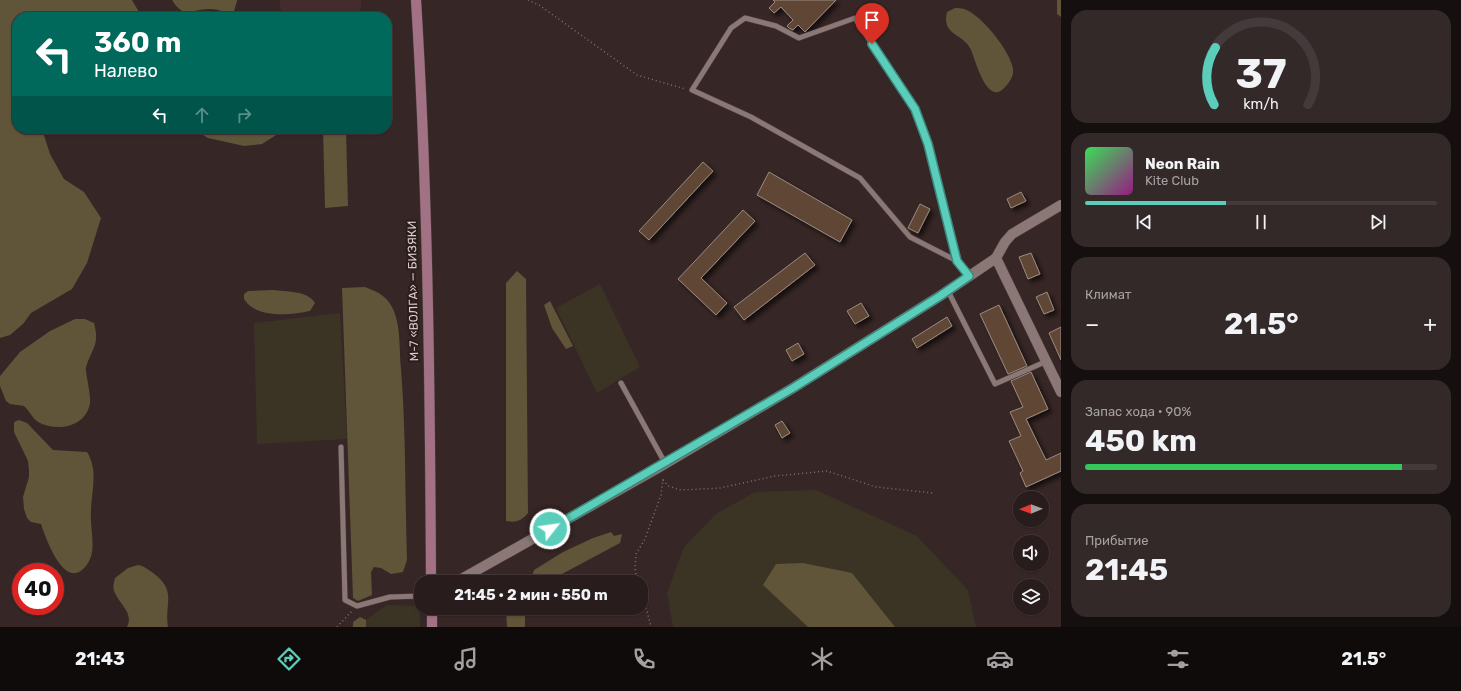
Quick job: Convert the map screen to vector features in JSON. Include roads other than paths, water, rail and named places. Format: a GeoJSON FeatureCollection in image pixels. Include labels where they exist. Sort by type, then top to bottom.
{"type":"FeatureCollection","features":[{"type":"Feature","properties":{"kind":"main road","name":"М-7 «ВОЛГА» — БИЗЯКИ"},"geometry":{"type":"LineString","coordinates":[[416,0],[421,85],[430,450],[431,575]]}},
{"type":"Feature","properties":{"kind":"main road"},"geometry":{"type":"LineString","coordinates":[[432,615],[432,627]]}},
{"type":"Feature","properties":{"kind":"street"},"geometry":{"type":"LineString","coordinates":[[468,575],[793,388],[948,291],[996,258],[1005,242],[1012,234],[1061,205]]}},
{"type":"Feature","properties":{"kind":"street"},"geometry":{"type":"LineString","coordinates":[[996,258],[1061,392]]}},
{"type":"Feature","properties":{"kind":"lane"},"geometry":{"type":"LineString","coordinates":[[957,261],[928,144],[915,109],[855,18],[799,38],[776,26],[745,18],[731,28],[692,90],[751,117],[860,178],[910,237],[957,261],[969,276]]}},
{"type":"Feature","properties":{"kind":"lane"},"geometry":{"type":"LineString","coordinates":[[948,291],[995,384],[1047,361]]}},
{"type":"Feature","properties":{"kind":"lane"},"geometry":{"type":"LineString","coordinates":[[621,382],[661,465]]}},
{"type":"Feature","properties":{"kind":"lane"},"geometry":{"type":"LineString","coordinates":[[340,448],[345,600],[357,606],[390,597],[414,596]]}}]}
